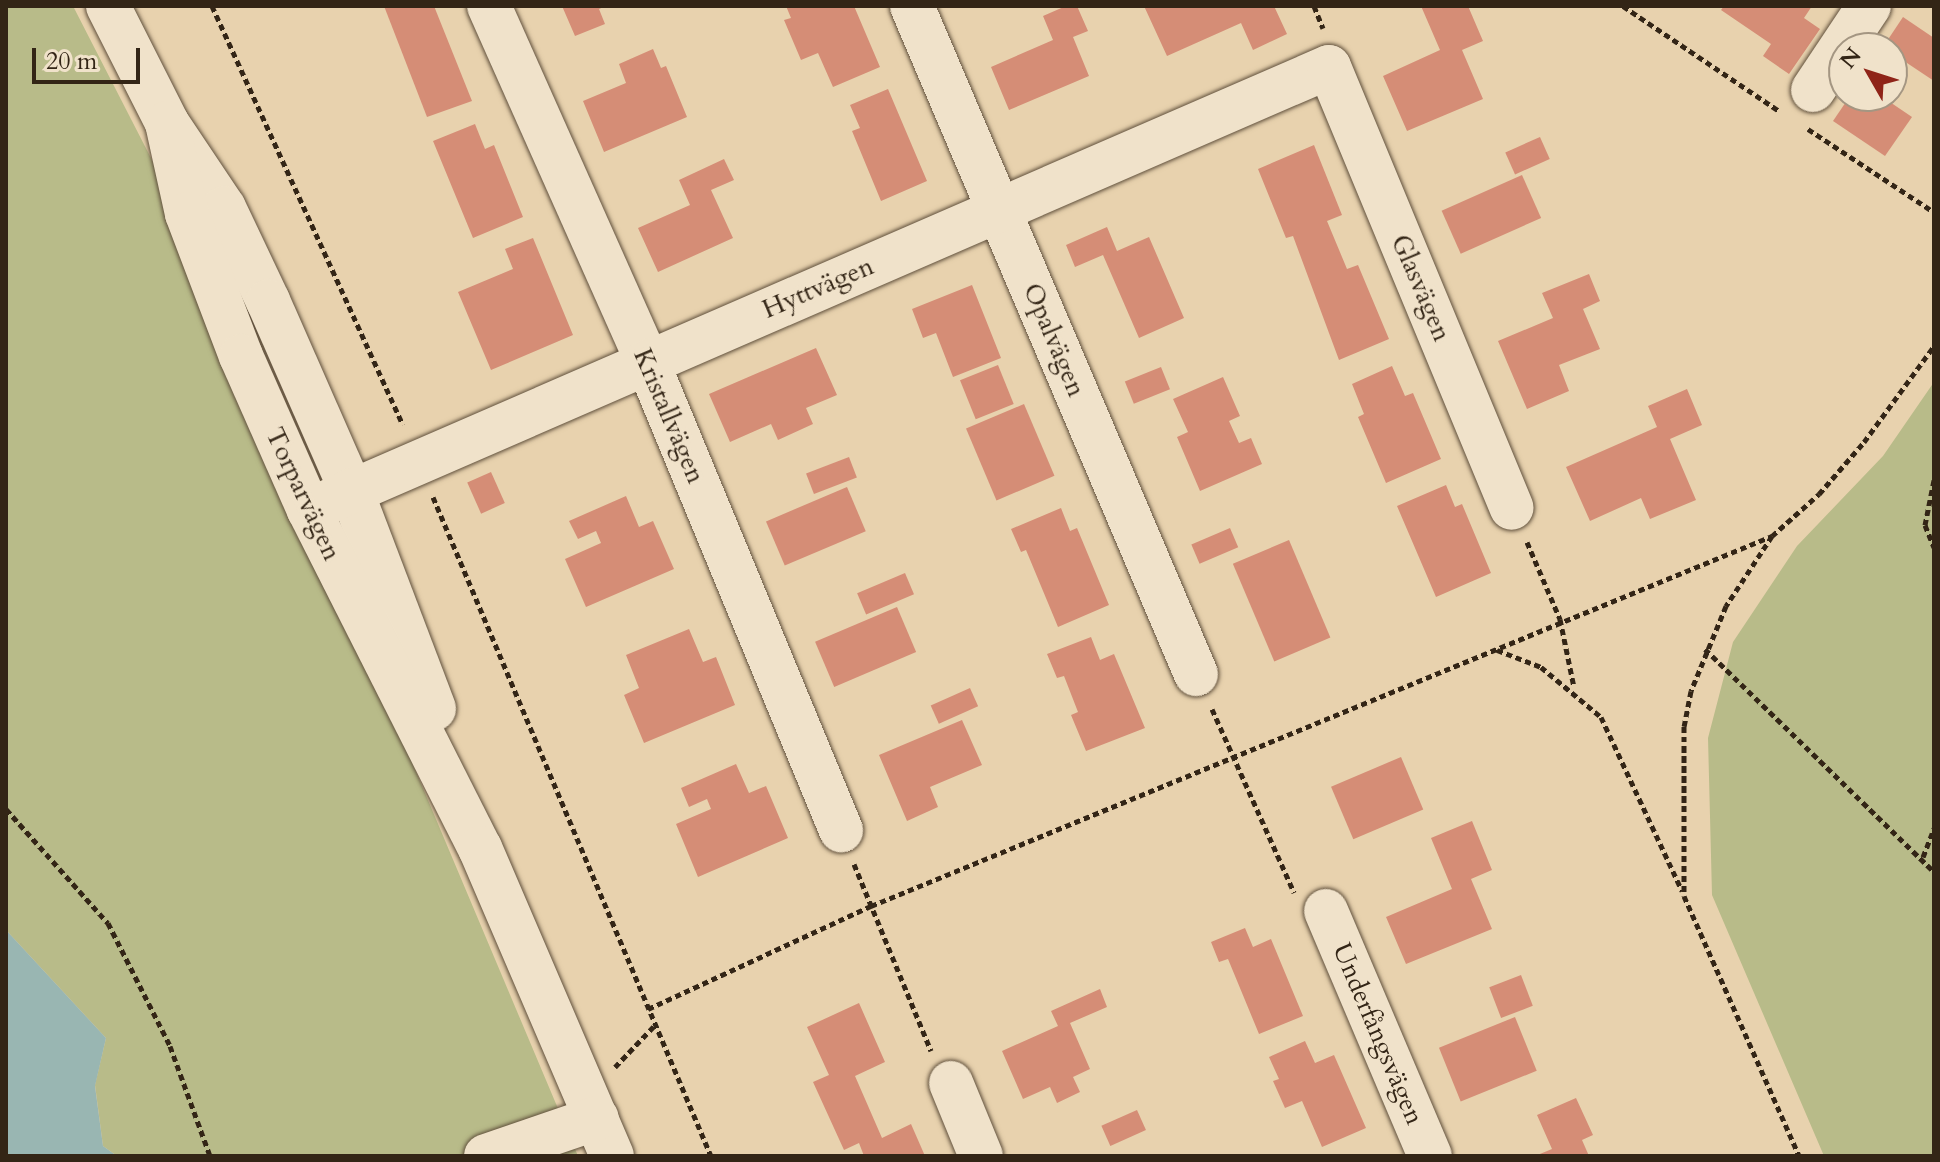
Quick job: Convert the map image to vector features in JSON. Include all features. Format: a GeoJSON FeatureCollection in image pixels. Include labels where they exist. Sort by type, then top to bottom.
{"type":"FeatureCollection","features":[{"type":"Feature","properties":{"kind":"street","name":"Torparvägen"},"geometry":{"type":"LineString","coordinates":[[108,6],[167,123],[224,208],[351,490],[408,631],[480,848]]}},
{"type":"Feature","properties":{"kind":"street","name":"Kristallvägen"},"geometry":{"type":"LineString","coordinates":[[489,6],[647,361],[841,830]]}},
{"type":"Feature","properties":{"kind":"street","name":"Opalvägen"},"geometry":{"type":"LineString","coordinates":[[912,6],[1196,674]]}},
{"type":"Feature","properties":{"kind":"street"},"geometry":{"type":"LineString","coordinates":[[1813,90],[1869,6]]}},
{"type":"Feature","properties":{"kind":"street","name":"Hyttvägen"},"geometry":{"type":"LineString","coordinates":[[309,510],[418,459],[1329,67]]}},
{"type":"Feature","properties":{"kind":"street","name":"Glasvägen"},"geometry":{"type":"LineString","coordinates":[[1329,67],[1512,508]]}},
{"type":"Feature","properties":{"kind":"street","name":"Torparvägen"},"geometry":{"type":"LineString","coordinates":[[167,123],[187,214],[241,356],[309,510],[480,848],[599,1124]]}},
{"type":"Feature","properties":{"kind":"street","name":"Underfångsvägen"},"geometry":{"type":"LineString","coordinates":[[1326,911],[1430,1156]]}},
{"type":"Feature","properties":{"kind":"street"},"geometry":{"type":"LineString","coordinates":[[951,1083],[981,1156]]}},
{"type":"Feature","properties":{"kind":"street"},"geometry":{"type":"LineString","coordinates":[[486,1156],[599,1124]]}},
{"type":"Feature","properties":{"kind":"path"},"geometry":{"type":"LineString","coordinates":[[212,6],[418,459],[711,1156]]}},
{"type":"Feature","properties":{"kind":"path"},"geometry":{"type":"LineString","coordinates":[[1684,896],[1684,726],[1705,649],[1726,606],[1772,536],[1828,484],[1901,398],[1934,346]]}},
{"type":"Feature","properties":{"kind":"path"},"geometry":{"type":"LineString","coordinates":[[1934,480],[1925,525],[1934,547]]}},
{"type":"Feature","properties":{"kind":"path"},"geometry":{"type":"LineString","coordinates":[[1512,508],[1560,619],[1574,689]]}},
{"type":"Feature","properties":{"kind":"path"},"geometry":{"type":"LineString","coordinates":[[648,1009],[871,906],[1496,650],[1560,619],[1772,536]]}},
{"type":"Feature","properties":{"kind":"path"},"geometry":{"type":"LineString","coordinates":[[1705,649],[1923,857],[1934,872]]}},
{"type":"Feature","properties":{"kind":"path"},"geometry":{"type":"LineString","coordinates":[[1496,650],[1541,667],[1574,689],[1601,717],[1799,1156]]}},
{"type":"Feature","properties":{"kind":"path"},"geometry":{"type":"LineString","coordinates":[[1196,674],[1289,889],[1326,911]]}},
{"type":"Feature","properties":{"kind":"path"},"geometry":{"type":"LineString","coordinates":[[6,809],[108,923],[170,1046],[210,1156]]}},
{"type":"Feature","properties":{"kind":"path"},"geometry":{"type":"LineString","coordinates":[[1923,857],[1934,828]]}},
{"type":"Feature","properties":{"kind":"path"},"geometry":{"type":"LineString","coordinates":[[841,830],[930,1050],[951,1083]]}},
{"type":"Feature","properties":{"kind":"path"},"geometry":{"type":"LineString","coordinates":[[599,1124],[655,1025]]}},
{"type":"Feature","properties":{"kind":"green space"},"geometry":{"type":"Polygon","coordinates":[[[6,6],[73,6],[152,160],[217,342],[371,665],[578,1156],[117,1156],[103,1146],[95,1085],[106,1038],[6,930],[6,6]]]}},
{"type":"Feature","properties":{"kind":"green space"},"geometry":{"type":"Polygon","coordinates":[[[1934,382],[1934,1156],[1824,1156],[1712,895],[1708,738],[1733,642],[1797,546],[1883,456],[1934,382]]]}},
{"type":"Feature","properties":{"kind":"water"},"geometry":{"type":"Polygon","coordinates":[[[6,930],[106,1038],[95,1086],[103,1146],[117,1156],[6,1156],[6,930]]]}},
{"type":"Feature","properties":{"kind":"building"},"geometry":{"type":"Polygon","coordinates":[[[384,6],[434,6],[472,101],[427,117],[384,6]]]}},
{"type":"Feature","properties":{"kind":"building"},"geometry":{"type":"Polygon","coordinates":[[[562,6],[606,6],[599,9],[605,24],[575,36],[562,6]]]}},
{"type":"Feature","properties":{"kind":"building"},"geometry":{"type":"Polygon","coordinates":[[[786,6],[854,6],[880,67],[833,87],[818,53],[801,60],[784,20],[791,18],[786,6]]]}},
{"type":"Feature","properties":{"kind":"building"},"geometry":{"type":"Polygon","coordinates":[[[1066,6],[1077,6],[1088,31],[1073,37],[1089,76],[1009,110],[991,67],[1053,40],[1043,16],[1066,6]]]}},
{"type":"Feature","properties":{"kind":"building"},"geometry":{"type":"Polygon","coordinates":[[[1144,6],[1274,6],[1287,34],[1253,50],[1241,23],[1167,56],[1144,6]]]}},
{"type":"Feature","properties":{"kind":"building"},"geometry":{"type":"Polygon","coordinates":[[[1421,6],[1468,6],[1483,41],[1462,50],[1483,99],[1407,131],[1383,76],[1440,50],[1421,6]]]}},
{"type":"Feature","properties":{"kind":"building"},"geometry":{"type":"Polygon","coordinates":[[[1724,6],[1812,6],[1804,18],[1820,29],[1789,74],[1763,56],[1771,44],[1721,10],[1724,6]]]}},
{"type":"Feature","properties":{"kind":"building"},"geometry":{"type":"Polygon","coordinates":[[[1903,17],[1934,38],[1934,81],[1908,64],[1908,32],[1893,32],[1903,17]]]}},
{"type":"Feature","properties":{"kind":"building"},"geometry":{"type":"Polygon","coordinates":[[[653,49],[661,68],[666,66],[687,117],[604,152],[583,101],[626,83],[619,64],[653,49]]]}},
{"type":"Feature","properties":{"kind":"building"},"geometry":{"type":"Polygon","coordinates":[[[888,89],[927,181],[881,201],[852,131],[860,128],[850,105],[888,89]]]}},
{"type":"Feature","properties":{"kind":"building"},"geometry":{"type":"Polygon","coordinates":[[[1839,112],[1905,112],[1912,117],[1885,156],[1833,121],[1839,112]]]}},
{"type":"Feature","properties":{"kind":"building"},"geometry":{"type":"Polygon","coordinates":[[[475,124],[485,149],[494,145],[523,217],[473,238],[433,141],[475,124]]]}},
{"type":"Feature","properties":{"kind":"building"},"geometry":{"type":"Polygon","coordinates":[[[1540,137],[1550,159],[1515,174],[1505,152],[1540,137]]]}},
{"type":"Feature","properties":{"kind":"building"},"geometry":{"type":"Polygon","coordinates":[[[1314,145],[1342,215],[1327,221],[1347,269],[1358,265],[1389,339],[1339,360],[1293,236],[1286,238],[1258,169],[1314,145]]]}},
{"type":"Feature","properties":{"kind":"building"},"geometry":{"type":"Polygon","coordinates":[[[724,159],[734,180],[711,190],[733,238],[658,272],[638,228],[690,205],[679,180],[724,159]]]}},
{"type":"Feature","properties":{"kind":"building"},"geometry":{"type":"Polygon","coordinates":[[[1522,175],[1541,218],[1461,254],[1442,211],[1522,175]]]}},
{"type":"Feature","properties":{"kind":"building"},"geometry":{"type":"Polygon","coordinates":[[[1107,227],[1117,251],[1149,237],[1184,318],[1139,338],[1103,255],[1075,267],[1066,245],[1107,227]]]}},
{"type":"Feature","properties":{"kind":"building"},"geometry":{"type":"Polygon","coordinates":[[[533,238],[573,335],[491,370],[458,292],[513,269],[505,249],[533,238]]]}},
{"type":"Feature","properties":{"kind":"building"},"geometry":{"type":"Polygon","coordinates":[[[1589,274],[1600,301],[1583,309],[1600,349],[1559,365],[1569,391],[1527,409],[1498,341],[1553,318],[1542,293],[1589,274]]]}},
{"type":"Feature","properties":{"kind":"building"},"geometry":{"type":"Polygon","coordinates":[[[972,285],[1001,358],[953,377],[936,333],[923,338],[912,309],[972,285]]]}},
{"type":"Feature","properties":{"kind":"building"},"geometry":{"type":"Polygon","coordinates":[[[816,348],[837,395],[806,408],[813,424],[778,440],[771,424],[730,442],[709,394],[816,348]]]}},
{"type":"Feature","properties":{"kind":"building"},"geometry":{"type":"Polygon","coordinates":[[[998,365],[1014,404],[976,419],[960,380],[998,365]]]}},
{"type":"Feature","properties":{"kind":"building"},"geometry":{"type":"Polygon","coordinates":[[[1392,366],[1405,396],[1413,393],[1441,459],[1386,483],[1358,417],[1364,414],[1352,384],[1392,366]]]}},
{"type":"Feature","properties":{"kind":"building"},"geometry":{"type":"Polygon","coordinates":[[[1161,367],[1170,389],[1134,404],[1125,382],[1161,367]]]}},
{"type":"Feature","properties":{"kind":"building"},"geometry":{"type":"Polygon","coordinates":[[[1223,377],[1240,416],[1229,421],[1239,443],[1251,438],[1262,464],[1200,491],[1177,437],[1188,432],[1173,399],[1223,377]]]}},
{"type":"Feature","properties":{"kind":"building"},"geometry":{"type":"Polygon","coordinates":[[[1687,389],[1702,425],[1670,439],[1696,500],[1650,519],[1641,498],[1590,521],[1566,467],[1657,427],[1648,406],[1687,389]]]}},
{"type":"Feature","properties":{"kind":"building"},"geometry":{"type":"Polygon","coordinates":[[[1024,404],[1054,476],[996,500],[966,429],[1024,404]]]}},
{"type":"Feature","properties":{"kind":"building"},"geometry":{"type":"Polygon","coordinates":[[[849,457],[857,478],[814,494],[806,473],[849,457]]]}},
{"type":"Feature","properties":{"kind":"building"},"geometry":{"type":"Polygon","coordinates":[[[491,472],[505,503],[481,514],[467,483],[491,472]]]}},
{"type":"Feature","properties":{"kind":"building"},"geometry":{"type":"Polygon","coordinates":[[[1446,485],[1455,507],[1462,504],[1491,573],[1436,597],[1397,506],[1446,485]]]}},
{"type":"Feature","properties":{"kind":"building"},"geometry":{"type":"Polygon","coordinates":[[[847,487],[866,531],[785,566],[766,521],[847,487]]]}},
{"type":"Feature","properties":{"kind":"building"},"geometry":{"type":"Polygon","coordinates":[[[626,496],[639,527],[653,521],[674,569],[586,607],[565,559],[601,543],[596,531],[578,539],[569,521],[626,496]]]}},
{"type":"Feature","properties":{"kind":"building"},"geometry":{"type":"Polygon","coordinates":[[[1061,508],[1070,531],[1077,528],[1109,605],[1058,627],[1026,550],[1021,552],[1011,529],[1061,508]]]}},
{"type":"Feature","properties":{"kind":"building"},"geometry":{"type":"Polygon","coordinates":[[[1230,528],[1238,547],[1200,564],[1191,544],[1230,528]]]}},
{"type":"Feature","properties":{"kind":"building"},"geometry":{"type":"Polygon","coordinates":[[[1289,540],[1330,638],[1274,661],[1233,564],[1289,540]]]}},
{"type":"Feature","properties":{"kind":"building"},"geometry":{"type":"Polygon","coordinates":[[[905,573],[914,594],[866,614],[857,593],[905,573]]]}},
{"type":"Feature","properties":{"kind":"building"},"geometry":{"type":"Polygon","coordinates":[[[897,607],[916,652],[834,687],[815,642],[897,607]]]}},
{"type":"Feature","properties":{"kind":"building"},"geometry":{"type":"Polygon","coordinates":[[[689,629],[703,662],[716,657],[735,705],[644,743],[624,695],[639,688],[626,655],[689,629]]]}},
{"type":"Feature","properties":{"kind":"building"},"geometry":{"type":"Polygon","coordinates":[[[1091,637],[1100,660],[1114,654],[1145,728],[1086,751],[1071,715],[1078,712],[1064,676],[1057,678],[1047,654],[1091,637]]]}},
{"type":"Feature","properties":{"kind":"building"},"geometry":{"type":"Polygon","coordinates":[[[970,688],[978,706],[939,724],[931,705],[970,688]]]}},
{"type":"Feature","properties":{"kind":"building"},"geometry":{"type":"Polygon","coordinates":[[[962,720],[982,765],[930,787],[938,807],[907,821],[879,755],[962,720]]]}},
{"type":"Feature","properties":{"kind":"building"},"geometry":{"type":"Polygon","coordinates":[[[1401,757],[1423,809],[1353,839],[1331,787],[1401,757]]]}},
{"type":"Feature","properties":{"kind":"building"},"geometry":{"type":"Polygon","coordinates":[[[736,764],[749,793],[766,786],[788,838],[698,877],[676,824],[711,809],[707,799],[689,807],[681,788],[736,764]]]}},
{"type":"Feature","properties":{"kind":"building"},"geometry":{"type":"Polygon","coordinates":[[[1472,821],[1492,870],[1471,879],[1492,929],[1406,964],[1386,917],[1452,889],[1431,838],[1472,821]]]}},
{"type":"Feature","properties":{"kind":"building"},"geometry":{"type":"Polygon","coordinates":[[[1245,928],[1253,947],[1271,939],[1303,1016],[1259,1034],[1228,959],[1219,962],[1211,942],[1245,928]]]}},
{"type":"Feature","properties":{"kind":"building"},"geometry":{"type":"Polygon","coordinates":[[[1521,975],[1533,1006],[1501,1018],[1489,987],[1521,975]]]}},
{"type":"Feature","properties":{"kind":"building"},"geometry":{"type":"Polygon","coordinates":[[[1100,989],[1107,1007],[1070,1023],[1090,1069],[1073,1077],[1080,1092],[1057,1103],[1050,1087],[1023,1099],[1002,1051],[1058,1026],[1051,1011],[1100,989]]]}},
{"type":"Feature","properties":{"kind":"building"},"geometry":{"type":"Polygon","coordinates":[[[859,1003],[885,1062],[855,1076],[882,1138],[911,1124],[925,1156],[864,1156],[859,1143],[844,1150],[813,1082],[829,1075],[807,1027],[859,1003]]]}},
{"type":"Feature","properties":{"kind":"building"},"geometry":{"type":"Polygon","coordinates":[[[1515,1017],[1537,1071],[1461,1101],[1439,1048],[1515,1017]]]}},
{"type":"Feature","properties":{"kind":"building"},"geometry":{"type":"Polygon","coordinates":[[[1305,1041],[1315,1063],[1334,1055],[1366,1128],[1322,1147],[1302,1101],[1285,1108],[1273,1081],[1279,1079],[1269,1057],[1305,1041]]]}},
{"type":"Feature","properties":{"kind":"building"},"geometry":{"type":"Polygon","coordinates":[[[1576,1098],[1593,1135],[1582,1140],[1589,1156],[1535,1156],[1552,1149],[1537,1115],[1576,1098]]]}},
{"type":"Feature","properties":{"kind":"building"},"geometry":{"type":"Polygon","coordinates":[[[1137,1110],[1146,1130],[1110,1146],[1101,1126],[1137,1110]]]}}]}
